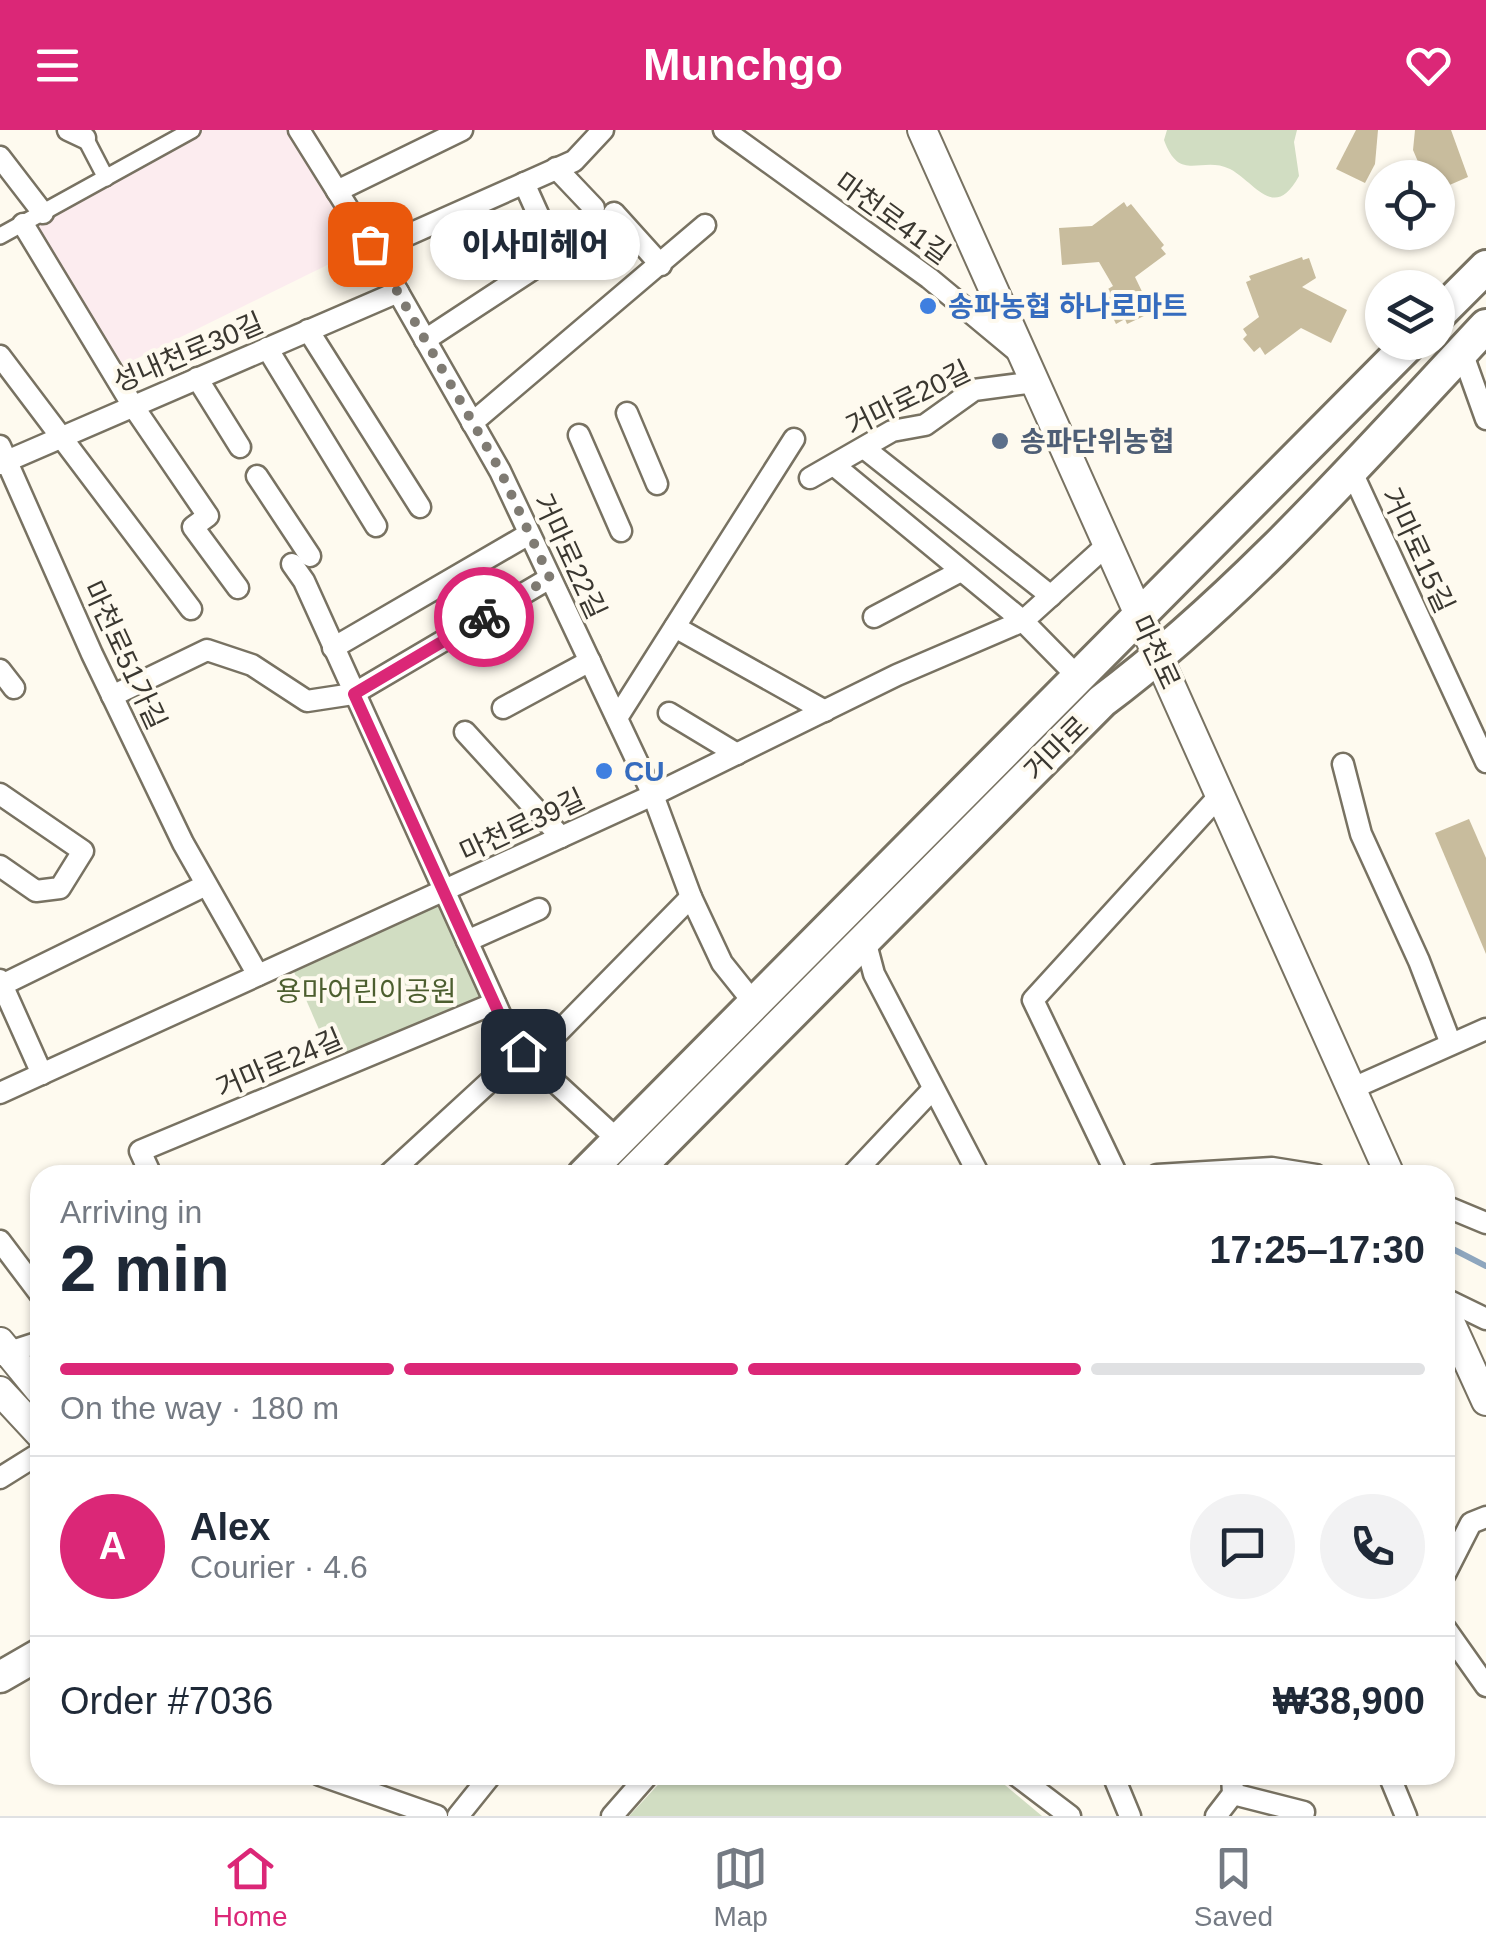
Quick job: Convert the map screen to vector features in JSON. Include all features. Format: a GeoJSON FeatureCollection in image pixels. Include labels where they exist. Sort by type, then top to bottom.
{"type":"FeatureCollection","features":[{"type":"Feature","properties":{"kind":"main road"},"geometry":{"type":"LineString","coordinates":[[1455,298],[1486,266]]}},
{"type":"Feature","properties":{"kind":"main road","name":"거마로"},"geometry":{"type":"LineString","coordinates":[[641,1165],[1102,701],[1158,659],[1351,470],[1486,326]]}},
{"type":"Feature","properties":{"kind":"main road","name":"거마로"},"geometry":{"type":"LineString","coordinates":[[594,1165],[1392,360]]}},
{"type":"Feature","properties":{"kind":"main road"},"geometry":{"type":"LineString","coordinates":[[0,1676],[30,1660]]}},
{"type":"Feature","properties":{"kind":"street"},"geometry":{"type":"LineString","coordinates":[[0,236],[192,130]]}},
{"type":"Feature","properties":{"kind":"street","name":"거마로22길"},"geometry":{"type":"LineString","coordinates":[[299,130],[374,250],[530,534],[653,795],[691,897],[722,962],[754,1003]]}},
{"type":"Feature","properties":{"kind":"street"},"geometry":{"type":"LineString","coordinates":[[337,191],[462,130]]}},
{"type":"Feature","properties":{"kind":"street"},"geometry":{"type":"LineString","coordinates":[[374,250],[574,161],[602,130]]}},
{"type":"Feature","properties":{"kind":"street","name":"마천로41길"},"geometry":{"type":"LineString","coordinates":[[724,130],[929,278],[1029,370]]}},
{"type":"Feature","properties":{"kind":"street","name":"마천로"},"geometry":{"type":"LineString","coordinates":[[922,130],[1385,1165]]}},
{"type":"Feature","properties":{"kind":"street"},"geometry":{"type":"LineString","coordinates":[[78,133],[106,178]]}},
{"type":"Feature","properties":{"kind":"street"},"geometry":{"type":"LineString","coordinates":[[0,157],[43,213]]}},
{"type":"Feature","properties":{"kind":"street"},"geometry":{"type":"LineString","coordinates":[[556,168],[661,265]]}},
{"type":"Feature","properties":{"kind":"street"},"geometry":{"type":"LineString","coordinates":[[425,340],[556,254],[524,183]]}},
{"type":"Feature","properties":{"kind":"street"},"geometry":{"type":"LineString","coordinates":[[22,224],[133,406],[208,516],[194,527],[238,588]]}},
{"type":"Feature","properties":{"kind":"street"},"geometry":{"type":"LineString","coordinates":[[472,423],[705,225]]}},
{"type":"Feature","properties":{"kind":"street","name":"성내천로30길"},"geometry":{"type":"LineString","coordinates":[[2,457],[63,436],[398,292]]}},
{"type":"Feature","properties":{"kind":"street"},"geometry":{"type":"LineString","coordinates":[[308,330],[420,506]]}},
{"type":"Feature","properties":{"kind":"street"},"geometry":{"type":"LineString","coordinates":[[267,348],[376,526]]}},
{"type":"Feature","properties":{"kind":"street"},"geometry":{"type":"LineString","coordinates":[[1462,352],[1486,419]]}},
{"type":"Feature","properties":{"kind":"street"},"geometry":{"type":"LineString","coordinates":[[0,356],[191,609]]}},
{"type":"Feature","properties":{"kind":"street","name":"거마로20길"},"geometry":{"type":"LineString","coordinates":[[810,478],[892,431],[925,425],[974,390],[1029,370]]}},
{"type":"Feature","properties":{"kind":"street"},"geometry":{"type":"LineString","coordinates":[[196,378],[240,447]]}},
{"type":"Feature","properties":{"kind":"street"},"geometry":{"type":"LineString","coordinates":[[627,413],[657,484]]}},
{"type":"Feature","properties":{"kind":"street"},"geometry":{"type":"LineString","coordinates":[[579,435],[622,532]]}},
{"type":"Feature","properties":{"kind":"street"},"geometry":{"type":"LineString","coordinates":[[616,718],[794,439]]}},
{"type":"Feature","properties":{"kind":"street"},"geometry":{"type":"LineString","coordinates":[[864,448],[1051,596]]}},
{"type":"Feature","properties":{"kind":"street","name":"마천로51가길"},"geometry":{"type":"LineString","coordinates":[[2,457],[112,696],[206,885],[258,976]]}},
{"type":"Feature","properties":{"kind":"street"},"geometry":{"type":"LineString","coordinates":[[835,466],[1023,621]]}},
{"type":"Feature","properties":{"kind":"street","name":"거마로15길"},"geometry":{"type":"LineString","coordinates":[[1351,470],[1486,762]]}},
{"type":"Feature","properties":{"kind":"street"},"geometry":{"type":"LineString","coordinates":[[258,476],[301,560],[333,648],[506,1029],[527,1055],[618,1140]]}},
{"type":"Feature","properties":{"kind":"street"},"geometry":{"type":"LineString","coordinates":[[333,648],[530,534]]}},
{"type":"Feature","properties":{"kind":"street","name":"마천로39길"},"geometry":{"type":"LineString","coordinates":[[0,1093],[1023,621],[1107,545]]}},
{"type":"Feature","properties":{"kind":"street"},"geometry":{"type":"LineString","coordinates":[[874,617],[961,570]]}},
{"type":"Feature","properties":{"kind":"street"},"geometry":{"type":"LineString","coordinates":[[112,696],[208,650],[252,665],[307,701],[354,694],[550,578]]}},
{"type":"Feature","properties":{"kind":"street","name":"거마로"},"geometry":{"type":"LineString","coordinates":[[1023,621],[1078,677]]}},
{"type":"Feature","properties":{"kind":"street"},"geometry":{"type":"LineString","coordinates":[[674,627],[825,711]]}},
{"type":"Feature","properties":{"kind":"street"},"geometry":{"type":"LineString","coordinates":[[504,708],[590,662]]}},
{"type":"Feature","properties":{"kind":"street"},"geometry":{"type":"LineString","coordinates":[[0,670],[14,688]]}},
{"type":"Feature","properties":{"kind":"street"},"geometry":{"type":"LineString","coordinates":[[669,713],[737,754]]}},
{"type":"Feature","properties":{"kind":"street"},"geometry":{"type":"LineString","coordinates":[[465,732],[560,837]]}},
{"type":"Feature","properties":{"kind":"street"},"geometry":{"type":"LineString","coordinates":[[1343,764],[1361,834],[1419,961],[1451,1044]]}},
{"type":"Feature","properties":{"kind":"street"},"geometry":{"type":"LineString","coordinates":[[0,794],[83,851],[60,888],[36,891],[0,866]]}},
{"type":"Feature","properties":{"kind":"street"},"geometry":{"type":"LineString","coordinates":[[1112,1165],[1033,1000],[1220,795]]}},
{"type":"Feature","properties":{"kind":"street"},"geometry":{"type":"LineString","coordinates":[[42,1074],[1,984],[206,885]]}},
{"type":"Feature","properties":{"kind":"street"},"geometry":{"type":"LineString","coordinates":[[400,1165],[527,1055],[691,897]]}},
{"type":"Feature","properties":{"kind":"street"},"geometry":{"type":"LineString","coordinates":[[467,941],[539,908]]}},
{"type":"Feature","properties":{"kind":"street"},"geometry":{"type":"LineString","coordinates":[[865,940],[874,974],[974,1165]]}},
{"type":"Feature","properties":{"kind":"street","name":"거마로24길"},"geometry":{"type":"LineString","coordinates":[[146,1165],[140,1150],[495,1003]]}},
{"type":"Feature","properties":{"kind":"street"},"geometry":{"type":"LineString","coordinates":[[1350,1089],[1486,1029]]}},
{"type":"Feature","properties":{"kind":"street"},"geometry":{"type":"LineString","coordinates":[[861,1165],[932,1089]]}},
{"type":"Feature","properties":{"kind":"street"},"geometry":{"type":"LineString","coordinates":[[1455,1210],[1486,1223]]}},
{"type":"Feature","properties":{"kind":"street"},"geometry":{"type":"LineString","coordinates":[[0,1241],[30,1281]]}},
{"type":"Feature","properties":{"kind":"street"},"geometry":{"type":"LineString","coordinates":[[1455,1304],[1486,1319]]}},
{"type":"Feature","properties":{"kind":"street"},"geometry":{"type":"LineString","coordinates":[[30,1344],[3,1350],[30,1380]]}},
{"type":"Feature","properties":{"kind":"street"},"geometry":{"type":"LineString","coordinates":[[1455,1349],[1486,1401]]}},
{"type":"Feature","properties":{"kind":"street"},"geometry":{"type":"LineString","coordinates":[[0,1391],[30,1423]]}},
{"type":"Feature","properties":{"kind":"street"},"geometry":{"type":"LineString","coordinates":[[0,1478],[30,1459]]}},
{"type":"Feature","properties":{"kind":"street"},"geometry":{"type":"LineString","coordinates":[[1455,1554],[1471,1523],[1486,1517]]}},
{"type":"Feature","properties":{"kind":"street"},"geometry":{"type":"LineString","coordinates":[[1455,1642],[1486,1686]]}},
{"type":"Feature","properties":{"kind":"street"},"geometry":{"type":"LineString","coordinates":[[349,1785],[438,1816]]}},
{"type":"Feature","properties":{"kind":"street"},"geometry":{"type":"LineString","coordinates":[[458,1816],[483,1785]]}},
{"type":"Feature","properties":{"kind":"street"},"geometry":{"type":"LineString","coordinates":[[612,1816],[639,1785]]}},
{"type":"Feature","properties":{"kind":"street"},"geometry":{"type":"LineString","coordinates":[[1029,1785],[1070,1816]]}},
{"type":"Feature","properties":{"kind":"street"},"geometry":{"type":"LineString","coordinates":[[1117,1785],[1130,1816]]}},
{"type":"Feature","properties":{"kind":"street"},"geometry":{"type":"LineString","coordinates":[[1216,1816],[1233,1785],[1304,1812],[1303,1816]]}},
{"type":"Feature","properties":{"kind":"street"},"geometry":{"type":"LineString","coordinates":[[1391,1785],[1399,1810]]}},
{"type":"Feature","properties":{"kind":"shaded area"},"geometry":{"type":"Polygon","coordinates":[[[192,130],[299,130],[370,244],[124,365],[23,224],[192,130]]]}},
{"type":"Feature","properties":{"kind":"green space"},"geometry":{"type":"Polygon","coordinates":[[[1167,130],[1297,130],[1294,142],[1299,176],[1281,196],[1264,195],[1230,169],[1177,161],[1164,140],[1167,130]]]}},
{"type":"Feature","properties":{"kind":"green space","name":"용마어린이공원"},"geometry":{"type":"Polygon","coordinates":[[[442,901],[484,1000],[334,1064],[291,965],[442,901]]]}},
{"type":"Feature","properties":{"kind":"green space"},"geometry":{"type":"Polygon","coordinates":[[[658,1785],[1005,1785],[1042,1816],[629,1816],[658,1785]]]}},
{"type":"Feature","properties":{"kind":"building"},"geometry":{"type":"Polygon","coordinates":[[[1356,130],[1378,130],[1375,160],[1365,160],[1365,183],[1336,169],[1356,130]]]}},
{"type":"Feature","properties":{"kind":"building"},"geometry":{"type":"Polygon","coordinates":[[[1415,130],[1451,130],[1468,177],[1455,183],[1455,160],[1417,160],[1413,150],[1415,130]]]}},
{"type":"Feature","properties":{"kind":"building"},"geometry":{"type":"Polygon","coordinates":[[[1124,202],[1127,207],[1131,204],[1164,245],[1161,248],[1166,254],[1135,277],[1148,304],[1142,307],[1146,315],[1127,324],[1125,319],[1116,324],[1104,299],[1111,296],[1108,289],[1113,286],[1099,262],[1062,265],[1059,228],[1092,226],[1124,202]]]}},
{"type":"Feature","properties":{"kind":"building"},"geometry":{"type":"Polygon","coordinates":[[[1309,258],[1316,278],[1302,287],[1347,310],[1331,343],[1301,328],[1265,355],[1260,347],[1254,352],[1243,339],[1247,335],[1243,329],[1259,317],[1246,282],[1251,280],[1249,276],[1309,258]]]}},
{"type":"Feature","properties":{"kind":"building"},"geometry":{"type":"Polygon","coordinates":[[[1469,819],[1486,858],[1486,954],[1435,833],[1469,819]]]}},
{"type":"Feature","properties":{"kind":"waterway"},"geometry":{"type":"LineString","coordinates":[[1455,1250],[1486,1266]]}},
{"type":"Feature","properties":{"kind":"way so far"},"geometry":{"type":"LineString","coordinates":[[370,244],[500,470],[550,578],[484,617]]}},
{"type":"Feature","properties":{"kind":"place","name":"이사미헤어"},"geometry":{"type":"Point","coordinates":[370,244]}},
{"type":"Feature","properties":{"kind":"place","name":"송파농협 하나로마트"},"geometry":{"type":"Point","coordinates":[928,306]}},
{"type":"Feature","properties":{"kind":"place","name":"송파단위농협"},"geometry":{"type":"Point","coordinates":[1000,441]}},
{"type":"Feature","properties":{"kind":"place","name":"CU"},"geometry":{"type":"Point","coordinates":[604,771]}},
{"type":"Feature","properties":{"kind":"route"},"geometry":{"type":"LineString","coordinates":[[484,617],[354,694],[506,1029],[523,1051]]}}]}
